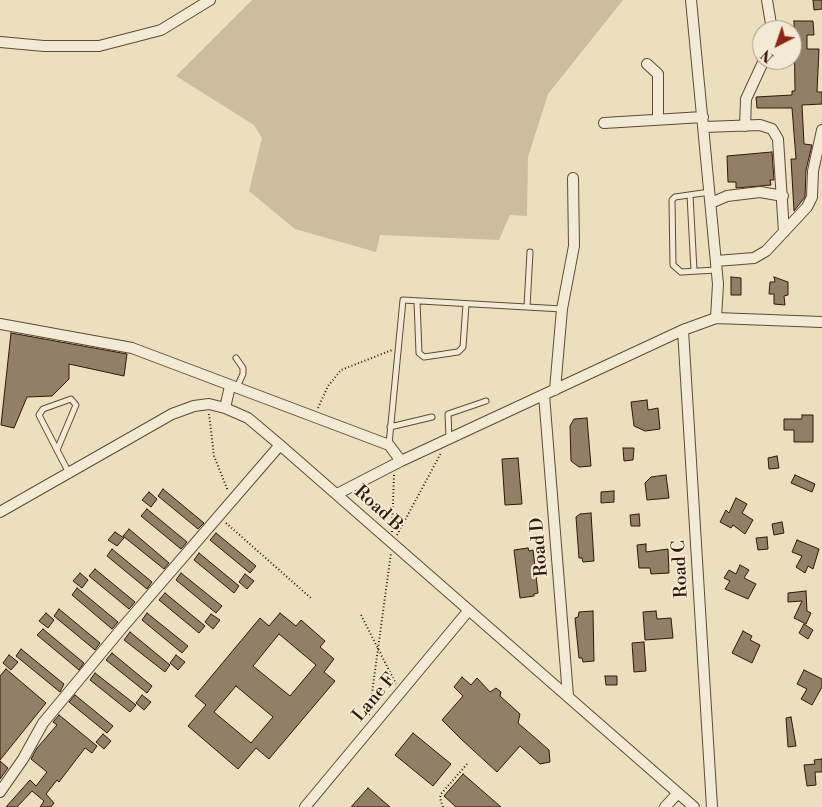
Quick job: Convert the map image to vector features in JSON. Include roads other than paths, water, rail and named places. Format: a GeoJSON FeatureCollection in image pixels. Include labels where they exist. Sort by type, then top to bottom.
{"type":"FeatureCollection","features":[{"type":"Feature","properties":{"kind":"street"},"geometry":{"type":"LineString","coordinates":[[0,42],[44,46],[99,46],[161,30],[210,0]]}},
{"type":"Feature","properties":{"kind":"street"},"geometry":{"type":"LineString","coordinates":[[691,0],[717,266],[716,318]]}},
{"type":"Feature","properties":{"kind":"street"},"geometry":{"type":"LineString","coordinates":[[767,0],[770,20]]}},
{"type":"Feature","properties":{"kind":"street"},"geometry":{"type":"LineString","coordinates":[[647,64],[658,74],[658,119]]}},
{"type":"Feature","properties":{"kind":"street"},"geometry":{"type":"LineString","coordinates":[[744,126],[746,99],[759,70]]}},
{"type":"Feature","properties":{"kind":"street"},"geometry":{"type":"LineString","coordinates":[[604,122],[703,116]]}},
{"type":"Feature","properties":{"kind":"street"},"geometry":{"type":"LineString","coordinates":[[704,127],[760,125],[772,129],[778,138],[784,232]]}},
{"type":"Feature","properties":{"kind":"street"},"geometry":{"type":"LineString","coordinates":[[717,266],[754,258],[766,251],[807,207],[812,197],[812,171],[822,130]]}},
{"type":"Feature","properties":{"kind":"street"},"geometry":{"type":"LineString","coordinates":[[555,390],[562,309],[574,246],[573,178]]}},
{"type":"Feature","properties":{"kind":"street"},"geometry":{"type":"LineString","coordinates":[[711,203],[727,196],[760,192],[783,196]]}},
{"type":"Feature","properties":{"kind":"street"},"geometry":{"type":"LineString","coordinates":[[337,494],[398,463],[683,330],[716,318],[822,322]]}},
{"type":"Feature","properties":{"kind":"street"},"geometry":{"type":"LineString","coordinates":[[0,324],[132,348],[388,445],[398,463]]}},
{"type":"Feature","properties":{"kind":"street","name":"Road C"},"geometry":{"type":"LineString","coordinates":[[683,330],[712,807]]}},
{"type":"Feature","properties":{"kind":"street"},"geometry":{"type":"LineString","coordinates":[[225,408],[233,387]]}},
{"type":"Feature","properties":{"kind":"street","name":"Road D"},"geometry":{"type":"LineString","coordinates":[[544,395],[568,696]]}},
{"type":"Feature","properties":{"kind":"street","name":"Road B"},"geometry":{"type":"LineString","coordinates":[[0,512],[172,414],[194,406],[207,405],[225,408],[248,418],[280,445],[694,807]]}},
{"type":"Feature","properties":{"kind":"street"},"geometry":{"type":"LineString","coordinates":[[0,792],[23,759],[43,724],[122,628],[280,445]]}},
{"type":"Feature","properties":{"kind":"street","name":"Lane F"},"geometry":{"type":"LineString","coordinates":[[305,807],[469,610]]}},
{"type":"Feature","properties":{"kind":"street"},"geometry":{"type":"LineString","coordinates":[[665,807],[678,793]]}},
{"type":"Feature","properties":{"kind":"lane"},"geometry":{"type":"LineString","coordinates":[[710,192],[672,200],[674,265],[681,272],[717,266]]}},
{"type":"Feature","properties":{"kind":"lane"},"geometry":{"type":"LineString","coordinates":[[690,195],[694,271]]}},
{"type":"Feature","properties":{"kind":"lane"},"geometry":{"type":"LineString","coordinates":[[527,307],[530,252]]}},
{"type":"Feature","properties":{"kind":"lane"},"geometry":{"type":"LineString","coordinates":[[388,445],[403,300],[562,309]]}},
{"type":"Feature","properties":{"kind":"lane"},"geometry":{"type":"LineString","coordinates":[[417,301],[419,353],[424,357],[458,352],[460,350],[463,346],[466,304]]}},
{"type":"Feature","properties":{"kind":"lane"},"geometry":{"type":"LineString","coordinates":[[233,387],[243,374],[243,368],[236,358]]}},
{"type":"Feature","properties":{"kind":"lane"},"geometry":{"type":"LineString","coordinates":[[57,450],[76,404],[71,399],[43,409],[39,415],[57,450],[69,473]]}},
{"type":"Feature","properties":{"kind":"lane"},"geometry":{"type":"LineString","coordinates":[[449,439],[448,414],[486,401]]}},
{"type":"Feature","properties":{"kind":"lane"},"geometry":{"type":"LineString","coordinates":[[390,428],[432,417]]}}]}
